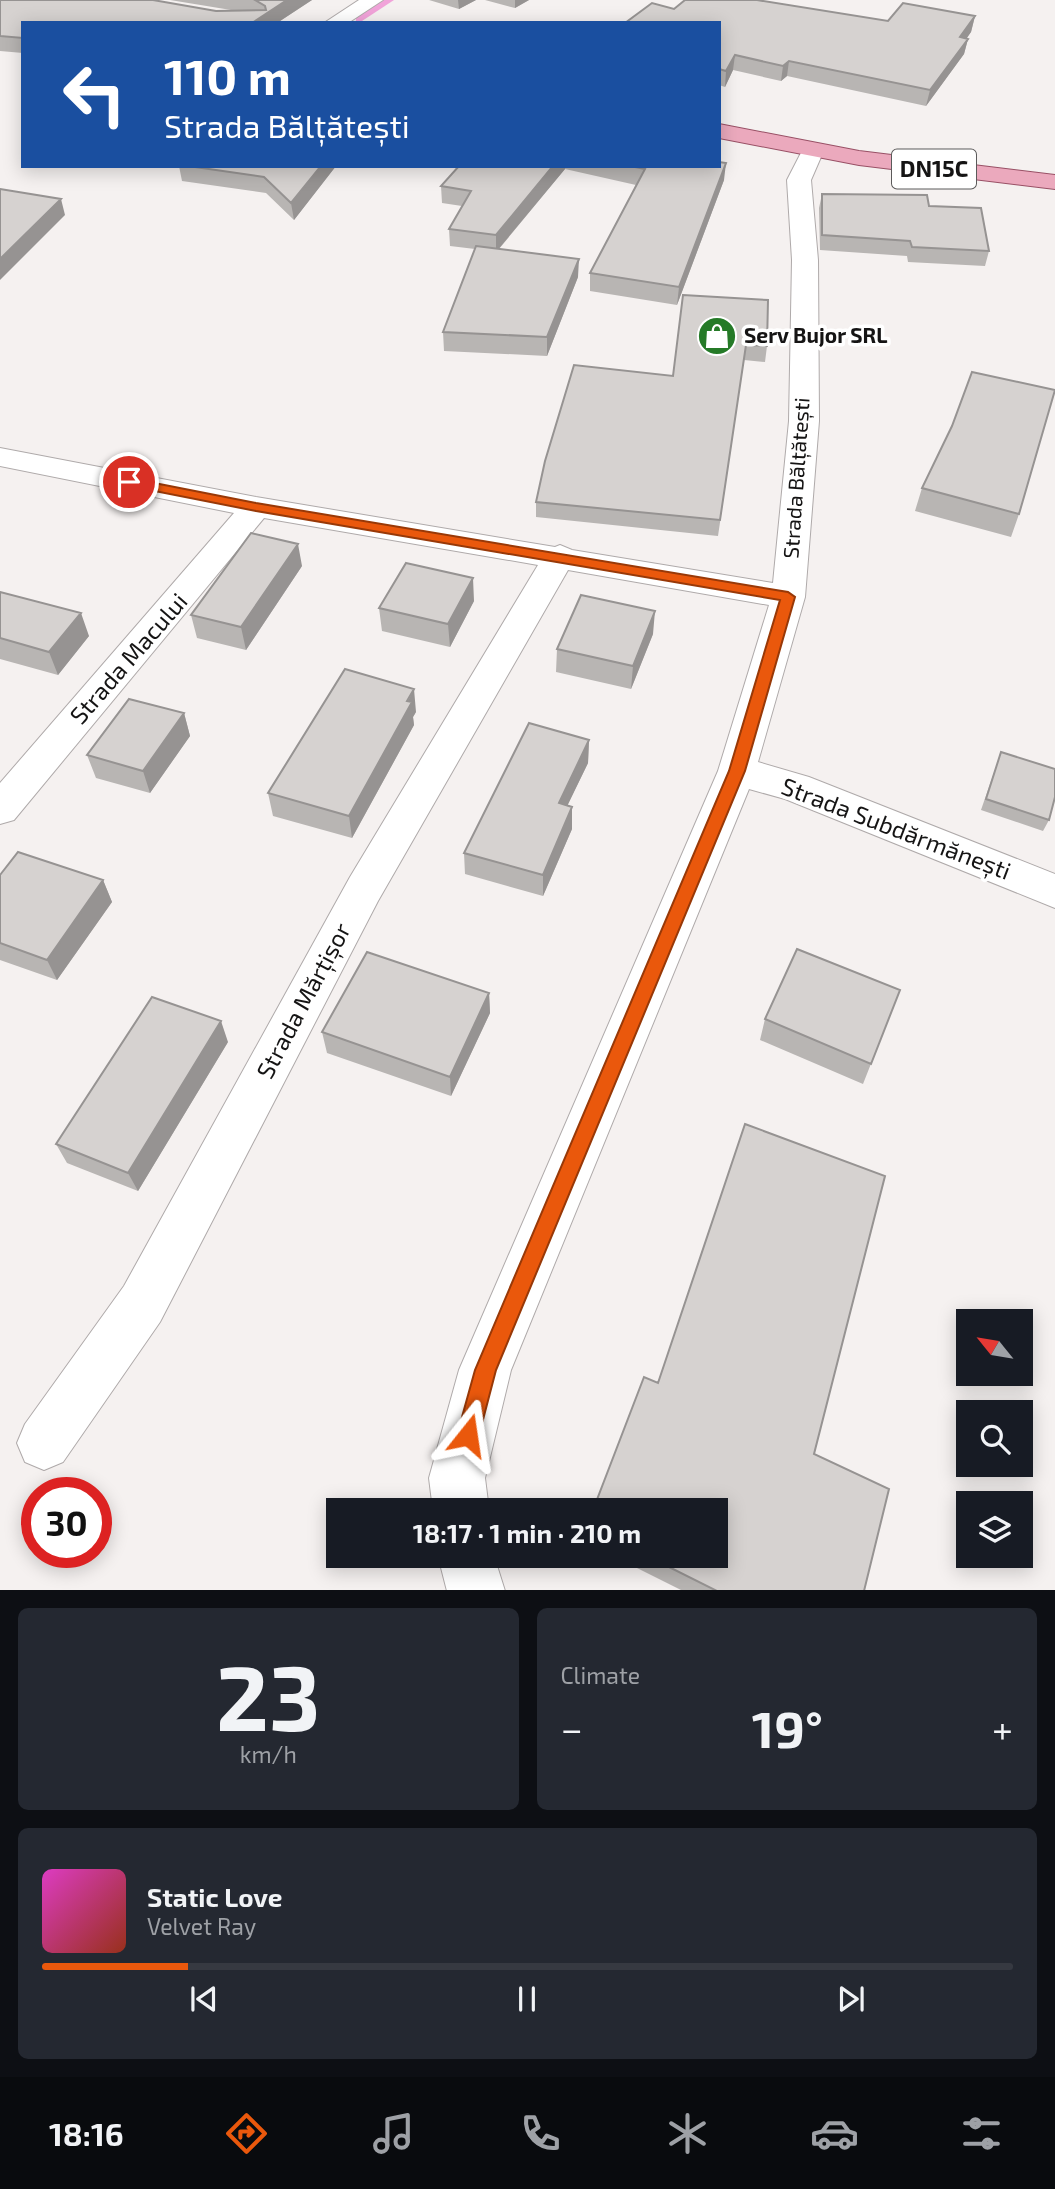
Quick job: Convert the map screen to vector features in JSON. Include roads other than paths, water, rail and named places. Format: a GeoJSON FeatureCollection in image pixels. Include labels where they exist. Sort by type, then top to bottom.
{"type":"FeatureCollection","features":[{"type":"Feature","properties":{"kind":"main road","name":"DN15C"},"geometry":{"type":"LineString","coordinates":[[721,131],[813,150],[957,172],[1055,182]]}},
{"type":"Feature","properties":{"kind":"street"},"geometry":{"type":"LineString","coordinates":[[337,21],[373,0]]}},
{"type":"Feature","properties":{"kind":"street","name":"Strada Bălțătești"},"geometry":{"type":"LineString","coordinates":[[460,1498],[457,1478],[485,1370],[737,771],[788,597],[804,421],[805,260],[799,180],[813,150]]}},
{"type":"Feature","properties":{"kind":"street"},"geometry":{"type":"LineString","coordinates":[[0,483],[14,459],[256,507],[559,556],[788,597]]}},
{"type":"Feature","properties":{"kind":"street","name":"Strada Macului"},"geometry":{"type":"LineString","coordinates":[[0,809],[256,507]]}},
{"type":"Feature","properties":{"kind":"street","name":"Strada Mărțișor"},"geometry":{"type":"LineString","coordinates":[[44,1443],[142,1304],[364,889],[559,556]]}},
{"type":"Feature","properties":{"kind":"street","name":"Strada Subdărmănești"},"geometry":{"type":"LineString","coordinates":[[737,771],[795,788],[1055,891]]}},
{"type":"Feature","properties":{"kind":"street"},"geometry":{"type":"LineString","coordinates":[[470,1568],[477,1590]]}},
{"type":"Feature","properties":{"kind":"waterway"},"geometry":{"type":"LineString","coordinates":[[359,19],[390,0]]}},
{"type":"Feature","properties":{"kind":"place","name":"Serv Bujor SRL"},"geometry":{"type":"Point","coordinates":[717,336]}}]}
